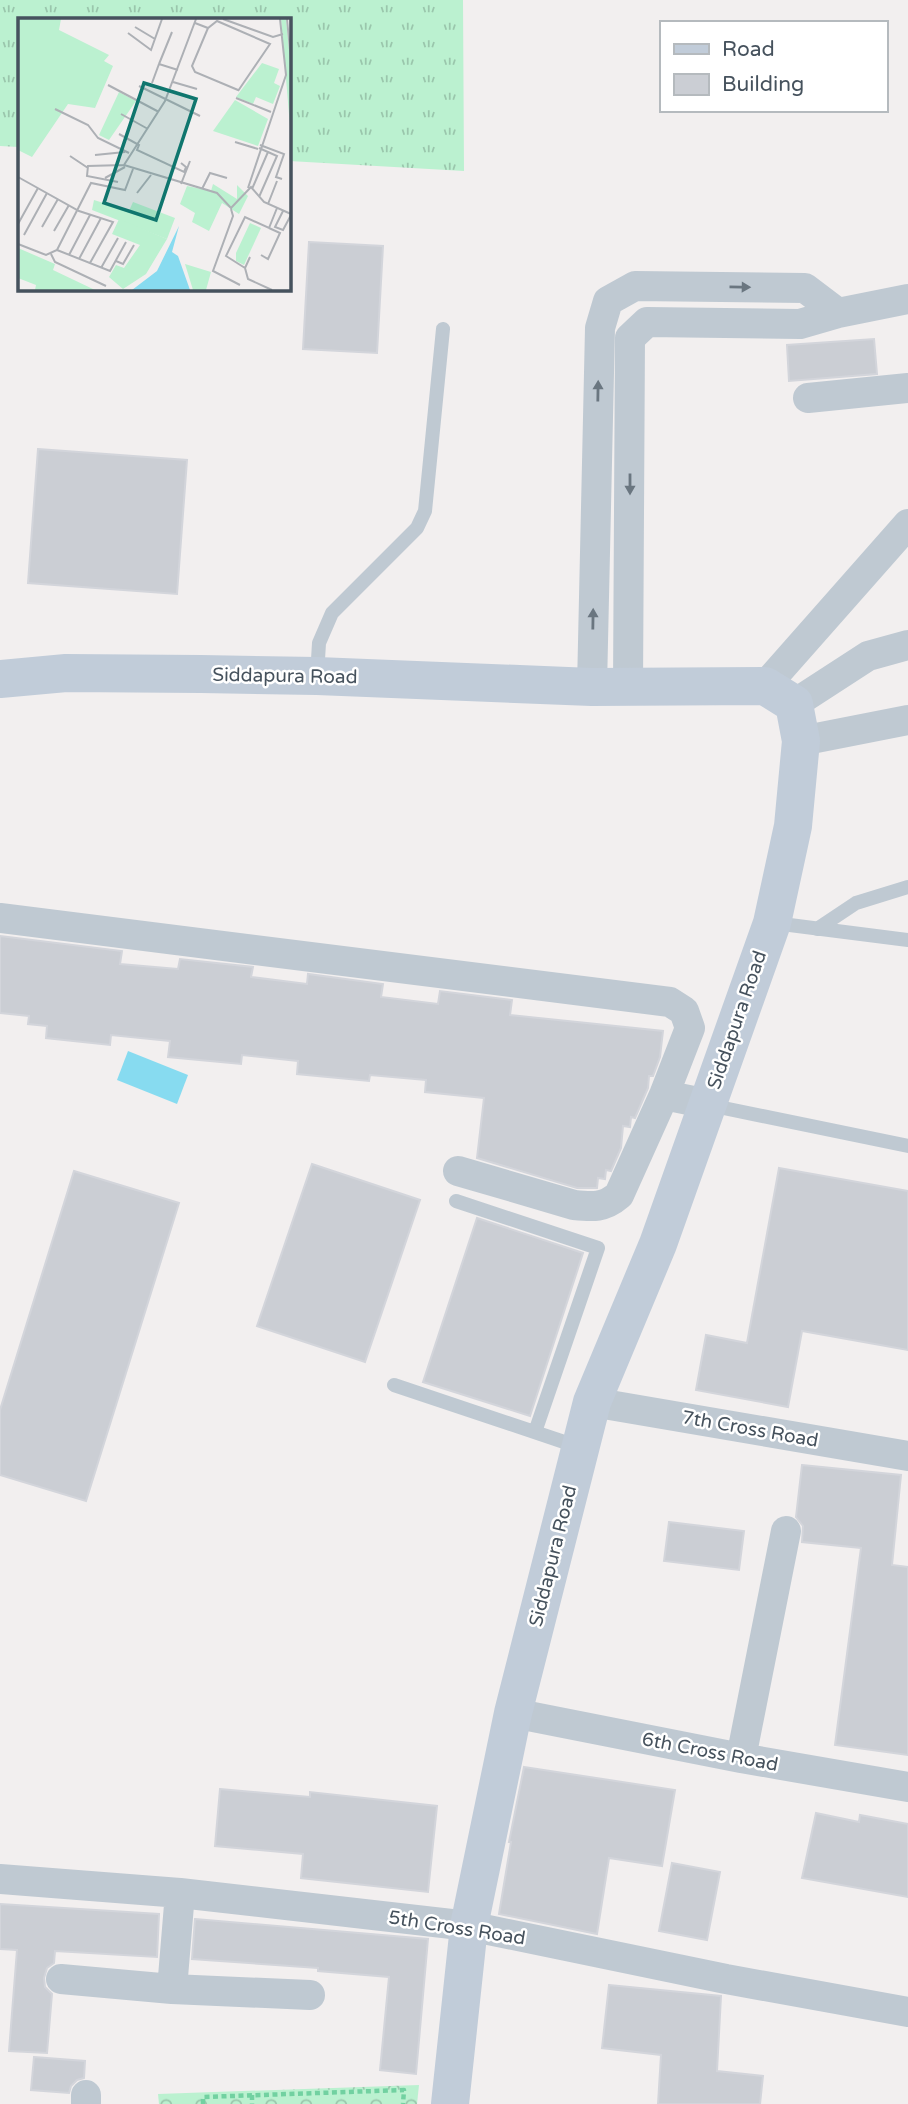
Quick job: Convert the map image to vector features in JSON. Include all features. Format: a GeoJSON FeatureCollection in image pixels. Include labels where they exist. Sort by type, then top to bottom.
{"type":"FeatureCollection","features":[{"type":"Feature","properties":{"kind":"street"},"geometry":{"type":"LineString","coordinates":[[610,687],[600,328],[608,301],[635,286],[805,288],[838,313]]}},
{"type":"Feature","properties":{"kind":"street"},"geometry":{"type":"LineString","coordinates":[[610,687],[629,338],[647,322],[800,324],[838,313],[908,299]]}},
{"type":"Feature","properties":{"kind":"street"},"geometry":{"type":"LineString","coordinates":[[808,398],[908,388]]}},
{"type":"Feature","properties":{"kind":"street"},"geometry":{"type":"LineString","coordinates":[[779,695],[908,524]]}},
{"type":"Feature","properties":{"kind":"street"},"geometry":{"type":"LineString","coordinates":[[779,695],[868,656],[908,645]]}},
{"type":"Feature","properties":{"kind":"street","name":"Siddapura Road"},"geometry":{"type":"LineString","coordinates":[[0,679],[66,673],[317,676],[779,695],[801,741],[793,827],[772,923],[657,1244],[592,1402],[580,1448],[513,1713],[469,1926],[450,2104]]}},
{"type":"Feature","properties":{"kind":"street"},"geometry":{"type":"LineString","coordinates":[[801,741],[908,720]]}},
{"type":"Feature","properties":{"kind":"street"},"geometry":{"type":"LineString","coordinates":[[0,918],[670,1002],[684,1011],[690,1028],[664,1095],[619,1195],[608,1204],[594,1207],[574,1205],[458,1171]]}},
{"type":"Feature","properties":{"kind":"street"},"geometry":{"type":"LineString","coordinates":[[664,1095],[708,1104]]}},
{"type":"Feature","properties":{"kind":"street","name":"7th Cross Road"},"geometry":{"type":"LineString","coordinates":[[592,1402],[908,1456]]}},
{"type":"Feature","properties":{"kind":"street"},"geometry":{"type":"LineString","coordinates":[[741,1758],[786,1531]]}},
{"type":"Feature","properties":{"kind":"street","name":"6th Cross Road"},"geometry":{"type":"LineString","coordinates":[[513,1713],[741,1758],[908,1787]]}},
{"type":"Feature","properties":{"kind":"street","name":"5th Cross Road"},"geometry":{"type":"LineString","coordinates":[[0,1878],[180,1893],[469,1926],[726,1979],[908,2012]]}},
{"type":"Feature","properties":{"kind":"street"},"geometry":{"type":"LineString","coordinates":[[172,1989],[180,1893]]}},
{"type":"Feature","properties":{"kind":"street"},"geometry":{"type":"LineString","coordinates":[[61,1979],[172,1989],[310,1995]]}},
{"type":"Feature","properties":{"kind":"lane"},"geometry":{"type":"LineString","coordinates":[[317,676],[319,643],[332,613],[416,528],[425,511],[443,329]]}},
{"type":"Feature","properties":{"kind":"lane"},"geometry":{"type":"LineString","coordinates":[[817,929],[856,903],[908,887]]}},
{"type":"Feature","properties":{"kind":"lane"},"geometry":{"type":"LineString","coordinates":[[772,923],[908,940]]}},
{"type":"Feature","properties":{"kind":"lane"},"geometry":{"type":"LineString","coordinates":[[708,1104],[908,1146]]}},
{"type":"Feature","properties":{"kind":"lane"},"geometry":{"type":"LineString","coordinates":[[456,1201],[598,1248],[535,1432]]}},
{"type":"Feature","properties":{"kind":"lane"},"geometry":{"type":"LineString","coordinates":[[394,1385],[580,1448]]}},
{"type":"Feature","properties":{"kind":"path"},"geometry":{"type":"LineString","coordinates":[[203,2104],[203,2097],[404,2090],[403,2104]]}},
{"type":"Feature","properties":{"kind":"path"},"geometry":{"type":"LineString","coordinates":[[252,2095],[252,2104]]}},
{"type":"Feature","properties":{"kind":"green space"},"geometry":{"type":"Polygon","coordinates":[[[0,0],[463,0],[464,171],[290,161],[290,18],[18,18],[18,147],[0,146],[0,0]]]}},
{"type":"Feature","properties":{"kind":"green space"},"geometry":{"type":"Polygon","coordinates":[[[419,2085],[417,2104],[159,2104],[158,2094],[419,2085]]]}},
{"type":"Feature","properties":{"kind":"water"},"geometry":{"type":"Polygon","coordinates":[[[128,1051],[188,1075],[177,1104],[117,1080],[128,1051]]]}},
{"type":"Feature","properties":{"kind":"building"},"geometry":{"type":"Polygon","coordinates":[[[309,242],[383,246],[377,353],[303,349],[309,242]]]}},
{"type":"Feature","properties":{"kind":"building"},"geometry":{"type":"Polygon","coordinates":[[[874,339],[877,374],[789,381],[787,345],[874,339]]]}},
{"type":"Feature","properties":{"kind":"building"},"geometry":{"type":"Polygon","coordinates":[[[38,449],[187,460],[177,594],[28,583],[38,449]]]}},
{"type":"Feature","properties":{"kind":"building"},"geometry":{"type":"Polygon","coordinates":[[[0,936],[122,951],[120,964],[178,969],[180,959],[253,967],[251,977],[307,984],[308,974],[383,984],[381,997],[438,1004],[440,991],[512,1000],[510,1015],[663,1031],[660,1057],[653,1076],[649,1076],[648,1088],[635,1118],[631,1117],[630,1127],[623,1126],[621,1148],[611,1171],[606,1170],[605,1179],[598,1178],[597,1188],[577,1188],[477,1158],[484,1098],[425,1092],[426,1080],[370,1075],[369,1081],[297,1074],[298,1061],[242,1055],[241,1064],[168,1057],[170,1041],[111,1035],[110,1045],[46,1038],[47,1026],[28,1024],[29,1016],[0,1013],[0,936]]]}},
{"type":"Feature","properties":{"kind":"building"},"geometry":{"type":"Polygon","coordinates":[[[312,1164],[420,1200],[365,1362],[257,1326],[312,1164]]]}},
{"type":"Feature","properties":{"kind":"building"},"geometry":{"type":"Polygon","coordinates":[[[779,1168],[908,1191],[908,1350],[802,1331],[788,1407],[696,1390],[706,1335],[747,1343],[779,1168]]]}},
{"type":"Feature","properties":{"kind":"building"},"geometry":{"type":"Polygon","coordinates":[[[74,1171],[179,1203],[86,1501],[0,1475],[0,1410],[74,1171]]]}},
{"type":"Feature","properties":{"kind":"building"},"geometry":{"type":"Polygon","coordinates":[[[477,1218],[583,1253],[530,1416],[423,1382],[477,1218]]]}},
{"type":"Feature","properties":{"kind":"building"},"geometry":{"type":"Polygon","coordinates":[[[802,1465],[901,1475],[892,1565],[908,1567],[908,1755],[835,1745],[861,1548],[802,1542],[803,1526],[796,1517],[802,1465]]]}},
{"type":"Feature","properties":{"kind":"building"},"geometry":{"type":"Polygon","coordinates":[[[669,1522],[744,1531],[739,1570],[664,1561],[669,1522]]]}},
{"type":"Feature","properties":{"kind":"building"},"geometry":{"type":"Polygon","coordinates":[[[524,1767],[675,1790],[662,1866],[609,1858],[597,1934],[499,1914],[509,1842],[524,1767]]]}},
{"type":"Feature","properties":{"kind":"building"},"geometry":{"type":"Polygon","coordinates":[[[220,1789],[310,1797],[310,1792],[437,1806],[428,1892],[301,1878],[303,1854],[215,1846],[220,1789]]]}},
{"type":"Feature","properties":{"kind":"building"},"geometry":{"type":"Polygon","coordinates":[[[816,1813],[859,1822],[860,1815],[908,1824],[908,1897],[802,1878],[816,1813]]]}},
{"type":"Feature","properties":{"kind":"building"},"geometry":{"type":"Polygon","coordinates":[[[672,1863],[720,1872],[707,1940],[659,1931],[672,1863]]]}},
{"type":"Feature","properties":{"kind":"building"},"geometry":{"type":"Polygon","coordinates":[[[0,1904],[159,1914],[157,1957],[55,1951],[54,1963],[47,1968],[44,1978],[45,1987],[52,1994],[47,2053],[9,2051],[17,1950],[0,1949],[0,1904]]]}},
{"type":"Feature","properties":{"kind":"building"},"geometry":{"type":"Polygon","coordinates":[[[195,1919],[428,1939],[416,2074],[380,2070],[389,1977],[318,1971],[318,1968],[192,1959],[195,1919]]]}},
{"type":"Feature","properties":{"kind":"building"},"geometry":{"type":"Polygon","coordinates":[[[609,1985],[721,1996],[717,2071],[763,2076],[760,2104],[658,2104],[661,2055],[602,2048],[609,1985]]]}},
{"type":"Feature","properties":{"kind":"building"},"geometry":{"type":"Polygon","coordinates":[[[34,2057],[85,2061],[84,2078],[71,2086],[69,2093],[31,2090],[34,2057]]]}}]}
